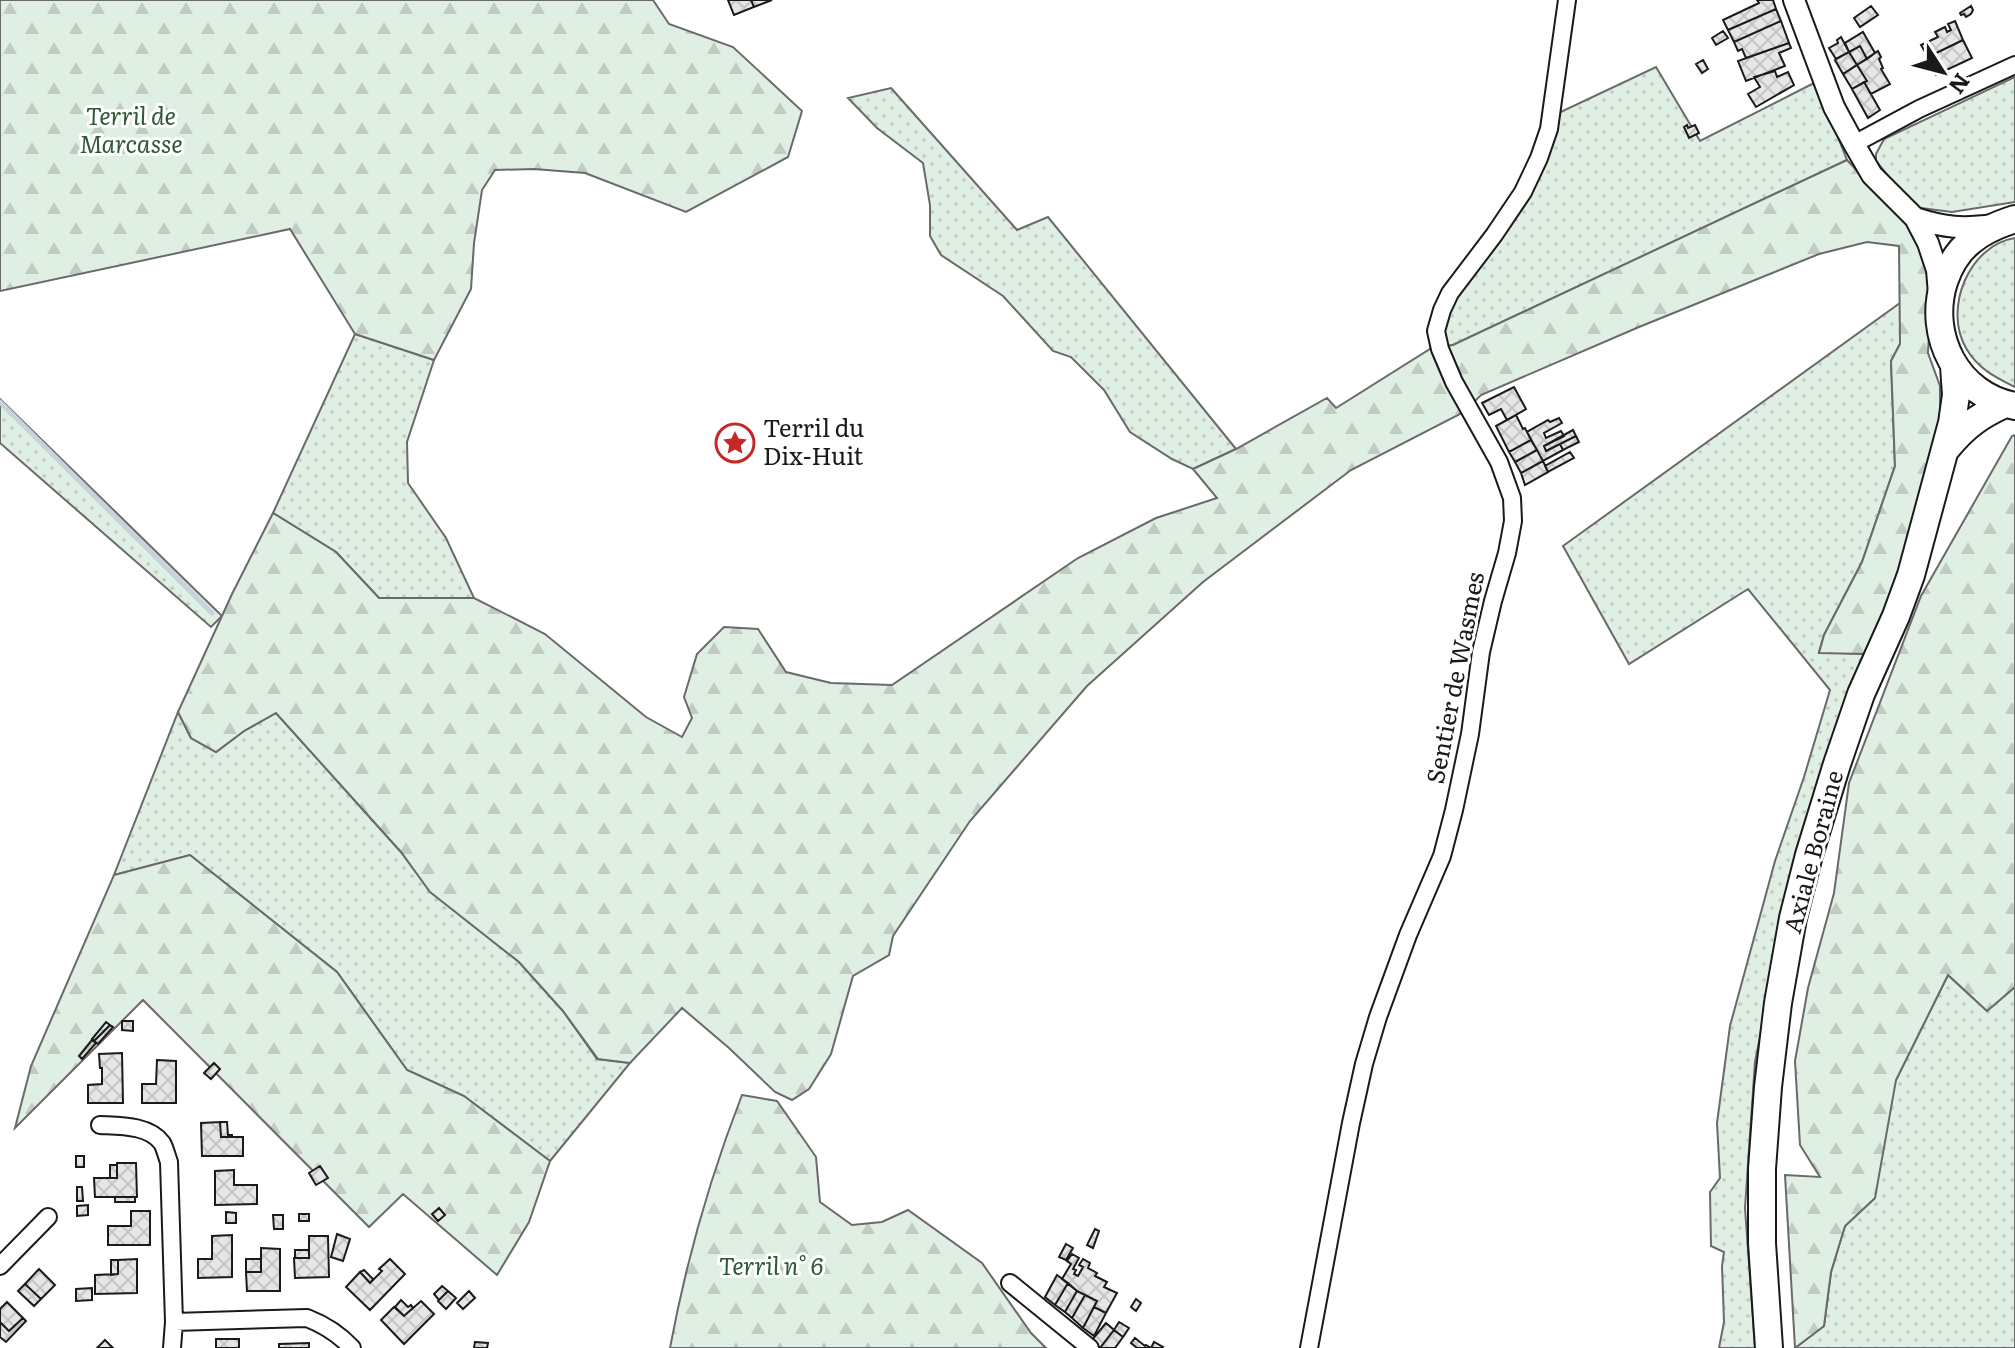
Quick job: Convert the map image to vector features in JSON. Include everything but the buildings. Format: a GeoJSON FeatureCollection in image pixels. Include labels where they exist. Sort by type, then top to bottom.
{"type":"FeatureCollection","features":[{"type":"Feature","properties":{"kind":"main road","name":"Axiale Boraine"},"geometry":{"type":"LineString","coordinates":[[2005,222],[1969,242],[1949,267],[1939,298],[1938,321],[1943,344],[1954,366],[1985,395],[2010,405]]}},
{"type":"Feature","properties":{"kind":"main road"},"geometry":{"type":"LineString","coordinates":[[1945,451],[1956,395],[1954,366]]}},
{"type":"Feature","properties":{"kind":"main road","name":"Axiale Boraine"},"geometry":{"type":"LineString","coordinates":[[1769,1348],[1762,1243],[1762,1169],[1768,1087],[1793,918],[1809,855],[1861,694],[1911,575],[1945,451],[1961,431],[1981,415],[2010,405]]}},
{"type":"Feature","properties":{"kind":"street","name":"Sentier de Wasmes"},"geometry":{"type":"LineString","coordinates":[[1309,1348],[1364,1064],[1408,935],[1442,856],[1470,734],[1481,652],[1513,521],[1512,498],[1499,462],[1454,382],[1436,331],[1450,293],[1502,225],[1523,192],[1539,158],[1549,129],[1567,0]]}},
{"type":"Feature","properties":{"kind":"street"},"geometry":{"type":"LineString","coordinates":[[1794,0],[1834,107],[1854,144],[1872,175],[1915,218],[1928,243],[1937,270],[1939,298]]}},
{"type":"Feature","properties":{"kind":"street"},"geometry":{"type":"LineString","coordinates":[[1854,144],[1919,109],[2015,65]]}},
{"type":"Feature","properties":{"kind":"street"},"geometry":{"type":"LineString","coordinates":[[1915,218],[1942,227],[1968,228],[2005,222]]}},
{"type":"Feature","properties":{"kind":"street"},"geometry":{"type":"LineString","coordinates":[[100,1125],[146,1131],[162,1143],[169,1162],[174,1322],[172,1348]]}},
{"type":"Feature","properties":{"kind":"street"},"geometry":{"type":"LineString","coordinates":[[0,1266],[48,1217]]}},
{"type":"Feature","properties":{"kind":"street"},"geometry":{"type":"LineString","coordinates":[[1010,1283],[1090,1348]]}},
{"type":"Feature","properties":{"kind":"street"},"geometry":{"type":"LineString","coordinates":[[174,1322],[307,1318],[324,1325],[352,1348]]}},
{"type":"Feature","properties":{"kind":"green space","name":"Terril de Marcasse"},"geometry":{"type":"Polygon","coordinates":[[[0,0],[653,0],[669,24],[733,47],[802,111],[788,157],[686,212],[585,173],[495,170],[482,190],[471,289],[434,360],[355,334],[290,229],[0,291],[0,0]]]}},
{"type":"Feature","properties":{"kind":"green space"},"geometry":{"type":"Polygon","coordinates":[[[1656,67],[1700,141],[1816,82],[1847,160],[1453,345],[1430,349],[1437,301],[1511,196],[1534,155],[1550,117],[1656,67]]]}},
{"type":"Feature","properties":{"kind":"green space"},"geometry":{"type":"Polygon","coordinates":[[[2015,77],[2015,202],[1952,212],[1913,207],[1876,161],[1884,139],[2015,77]]]}},
{"type":"Feature","properties":{"kind":"green space"},"geometry":{"type":"Polygon","coordinates":[[[891,88],[1017,230],[1048,217],[1236,449],[1193,469],[1130,432],[1104,390],[1071,357],[1053,351],[1003,296],[941,255],[930,236],[930,205],[923,163],[877,128],[848,98],[891,88]]]}},
{"type":"Feature","properties":{"kind":"green space"},"geometry":{"type":"Polygon","coordinates":[[[1847,160],[1917,235],[1928,275],[1928,353],[1940,386],[1940,427],[1895,593],[1865,654],[1819,653],[1824,635],[1862,562],[1895,466],[1891,361],[1900,344],[1899,246],[1867,242],[1819,254],[1481,395],[1464,412],[1351,470],[1203,582],[1087,686],[970,821],[893,936],[889,955],[853,976],[831,1054],[809,1089],[792,1100],[775,1092],[682,1008],[630,1063],[598,1059],[563,1011],[519,962],[430,892],[401,852],[276,713],[216,752],[191,738],[178,712],[273,513],[336,552],[379,598],[474,598],[545,634],[646,717],[682,737],[692,718],[684,697],[697,654],[724,627],[758,629],[786,672],[831,683],[892,685],[1078,558],[1156,518],[1217,498],[1193,469],[1236,449],[1327,398],[1336,408],[1430,349],[1453,345],[1847,160]]]}},
{"type":"Feature","properties":{"kind":"green space"},"geometry":{"type":"Polygon","coordinates":[[[2015,238],[2015,387],[1976,362],[1966,348],[1957,315],[1959,298],[1973,266],[1999,243],[2015,238]]]}},
{"type":"Feature","properties":{"kind":"green space"},"geometry":{"type":"Polygon","coordinates":[[[1900,303],[1900,344],[1891,361],[1895,466],[1862,562],[1824,635],[1819,652],[1865,654],[1822,768],[1791,878],[1755,1062],[1745,1208],[1755,1348],[1719,1348],[1724,1322],[1724,1252],[1711,1246],[1710,1192],[1720,1178],[1717,1123],[1730,1026],[1775,861],[1830,690],[1748,589],[1629,664],[1563,546],[1900,303]]]}},
{"type":"Feature","properties":{"kind":"green space"},"geometry":{"type":"Polygon","coordinates":[[[355,334],[434,360],[407,442],[408,483],[446,538],[474,598],[379,598],[336,552],[273,513],[355,334]]]}},
{"type":"Feature","properties":{"kind":"green space"},"geometry":{"type":"Polygon","coordinates":[[[0,399],[222,616],[211,627],[0,443],[0,399]]]}},
{"type":"Feature","properties":{"kind":"green space"},"geometry":{"type":"Polygon","coordinates":[[[2015,435],[2015,987],[1987,1011],[1948,975],[1896,1080],[1875,1198],[1845,1226],[1831,1272],[1824,1326],[1795,1348],[1785,1175],[1820,1177],[1800,1145],[1795,1061],[1808,988],[1834,893],[1849,783],[1921,596],[2015,435]]]}},
{"type":"Feature","properties":{"kind":"green space"},"geometry":{"type":"Polygon","coordinates":[[[178,712],[191,738],[216,752],[276,713],[401,852],[431,892],[519,962],[563,1011],[597,1059],[630,1063],[550,1161],[464,1096],[407,1070],[337,972],[190,855],[114,875],[178,712]]]}},
{"type":"Feature","properties":{"kind":"green space"},"geometry":{"type":"Polygon","coordinates":[[[190,855],[337,972],[407,1070],[464,1096],[550,1161],[529,1222],[497,1275],[403,1194],[369,1227],[143,1000],[15,1128],[31,1066],[114,875],[190,855]]]}},
{"type":"Feature","properties":{"kind":"green space"},"geometry":{"type":"Polygon","coordinates":[[[1948,975],[1987,1011],[2015,987],[2015,1348],[1795,1348],[1824,1326],[1831,1272],[1845,1226],[1875,1198],[1853,1142],[1896,1080],[1948,975]]]}},
{"type":"Feature","properties":{"kind":"green space","name":"Terril n° 6"},"geometry":{"type":"Polygon","coordinates":[[[742,1095],[777,1101],[816,1157],[820,1202],[852,1225],[882,1222],[908,1210],[982,1263],[1031,1333],[1046,1348],[670,1348],[700,1220],[742,1095]]]}},
{"type":"Feature","properties":{"kind":"waterway"},"geometry":{"type":"LineString","coordinates":[[0,402],[212,613]]}},
{"type":"Feature","properties":{"kind":"place","name":"Terril du Dix-Huit"},"geometry":{"type":"Point","coordinates":[735,443]}}]}
